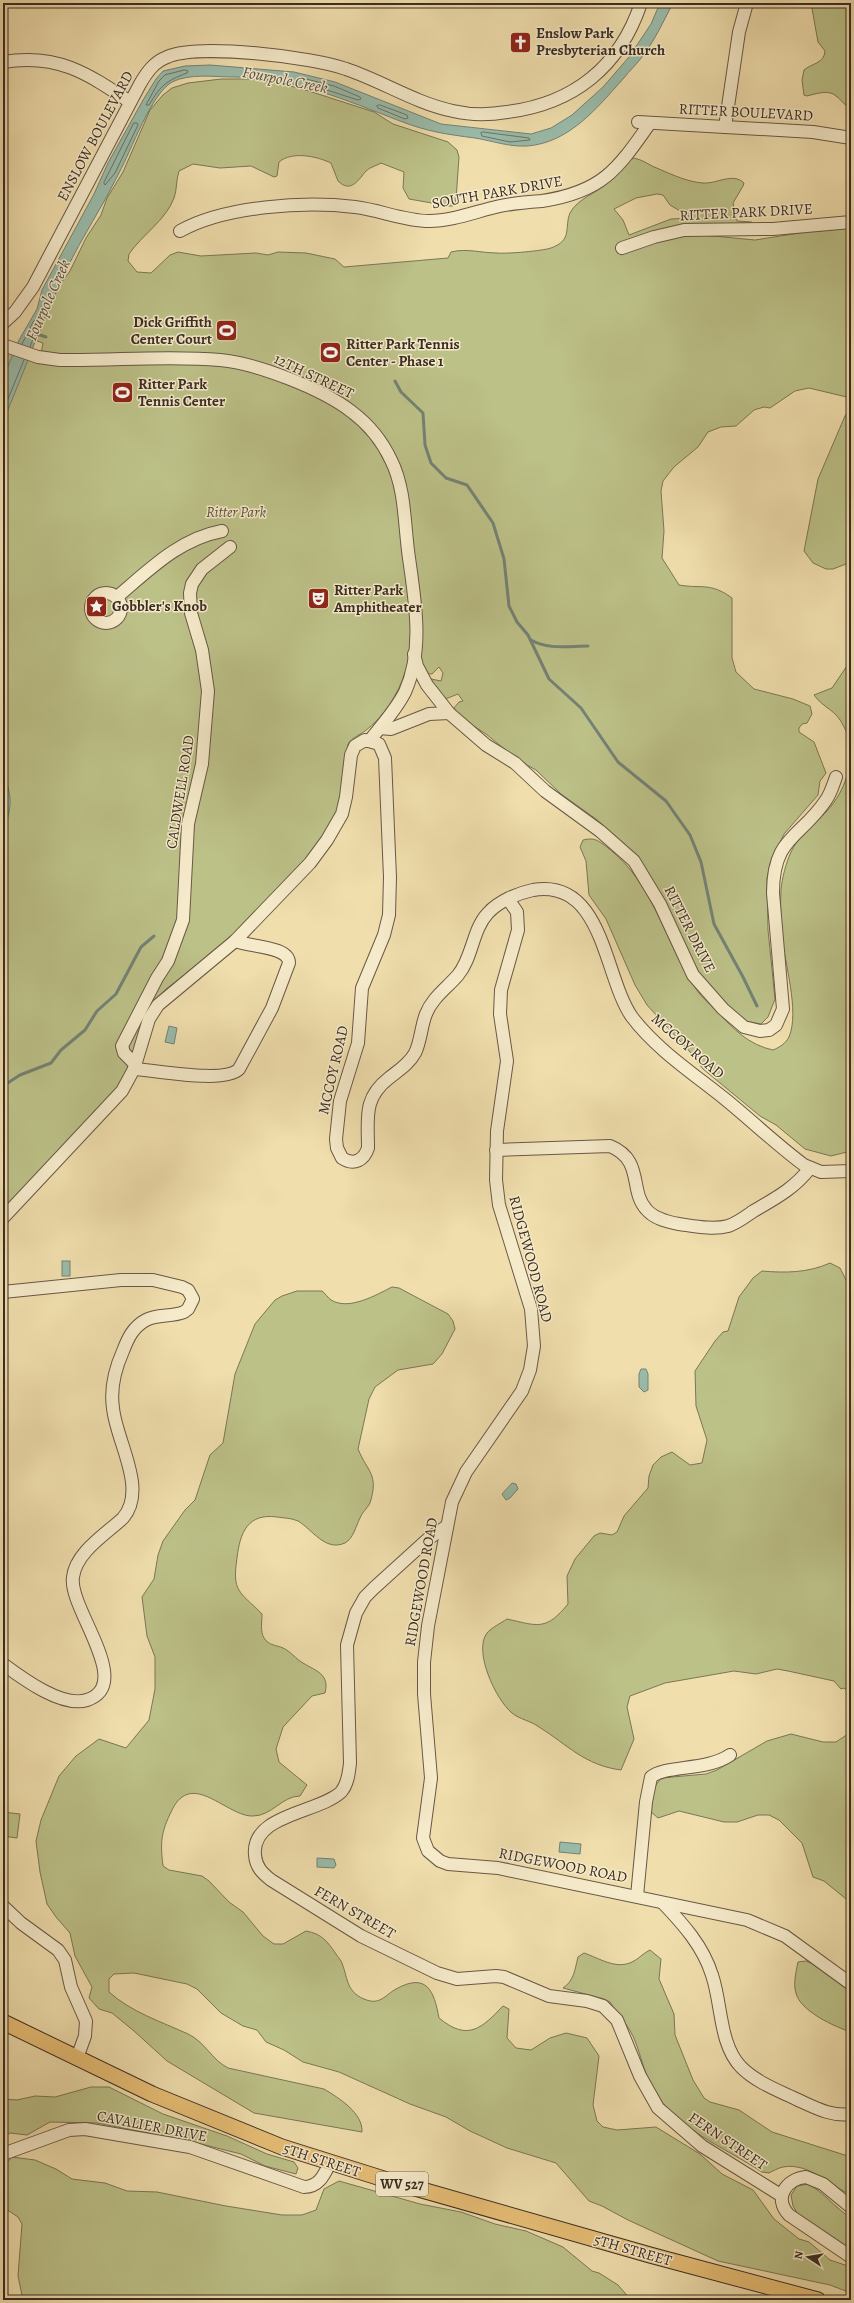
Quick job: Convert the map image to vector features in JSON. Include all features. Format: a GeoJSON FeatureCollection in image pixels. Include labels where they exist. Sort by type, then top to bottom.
{"type":"FeatureCollection","features":[{"type":"Feature","properties":{"kind":"main road","name":"5TH STREET"},"geometry":{"type":"LineString","coordinates":[[3,2022],[152,2094],[282,2147],[330,2163],[715,2273],[818,2300]]}},
{"type":"Feature","properties":{"kind":"street","name":"ENSLOW BOULEVARD"},"geometry":{"type":"LineString","coordinates":[[3,323],[15,312],[33,287],[130,102],[140,84],[156,63],[178,53],[208,51],[293,58],[328,63],[453,112],[486,114],[517,111],[553,102],[570,94],[601,71],[624,41],[641,3]]}},
{"type":"Feature","properties":{"kind":"street"},"geometry":{"type":"LineString","coordinates":[[725,127],[739,32],[747,3]]}},
{"type":"Feature","properties":{"kind":"street"},"geometry":{"type":"LineString","coordinates":[[3,62],[32,59],[63,64],[85,73],[130,102]]}},
{"type":"Feature","properties":{"kind":"street","name":"RITTER BOULEVARD"},"geometry":{"type":"LineString","coordinates":[[644,122],[820,132],[851,138]]}},
{"type":"Feature","properties":{"kind":"street","name":"SOUTH PARK DRIVE"},"geometry":{"type":"LineString","coordinates":[[180,231],[198,222],[227,215],[290,206],[333,205],[356,207],[430,221],[458,217],[501,206],[568,196],[586,190],[612,173],[644,122]]}},
{"type":"Feature","properties":{"kind":"street","name":"RITTER PARK DRIVE"},"geometry":{"type":"LineString","coordinates":[[622,248],[654,237],[684,230],[773,229],[851,222]]}},
{"type":"Feature","properties":{"kind":"street","name":"12TH STREET"},"geometry":{"type":"LineString","coordinates":[[5,346],[38,357],[60,360],[222,360],[238,363],[283,377],[350,410],[376,436],[391,461],[397,475],[404,507],[414,587],[416,626],[414,654],[405,691],[370,740]]}},
{"type":"Feature","properties":{"kind":"street"},"geometry":{"type":"LineString","coordinates":[[117,597],[185,543],[198,537],[222,532]]}},
{"type":"Feature","properties":{"kind":"street","name":"CALDWELL ROAD"},"geometry":{"type":"LineString","coordinates":[[135,1067],[124,1053],[122,1046],[157,978],[168,961],[179,935],[185,906],[188,824],[204,745],[208,684],[202,650],[191,613],[190,593],[192,584],[202,569],[230,547]]}},
{"type":"Feature","properties":{"kind":"street","name":"RITTER DRIVE"},"geometry":{"type":"LineString","coordinates":[[414,654],[417,666],[427,685],[449,713],[486,745],[515,763],[545,791],[600,831],[630,856],[649,884],[681,953],[698,983],[744,1027],[755,1031],[769,1030],[776,1025],[783,1009],[773,893],[778,862],[787,841],[826,800],[836,777]]}},
{"type":"Feature","properties":{"kind":"street"},"geometry":{"type":"LineString","coordinates":[[380,728],[391,729],[429,714],[449,713]]}},
{"type":"Feature","properties":{"kind":"street"},"geometry":{"type":"LineString","coordinates":[[3,1218],[115,1099],[127,1084],[135,1067],[149,1019],[158,1005],[235,941],[291,883],[327,840],[344,806],[352,750],[358,743],[370,740]]}},
{"type":"Feature","properties":{"kind":"street","name":"MCCOY ROAD"},"geometry":{"type":"LineString","coordinates":[[370,740],[380,744],[385,758],[390,903],[384,935],[362,988],[358,1043],[340,1101],[337,1148],[339,1154],[345,1160],[358,1161],[366,1153],[368,1148],[368,1113],[375,1091],[411,1058],[418,1044],[423,1021],[429,1006],[464,966],[482,921],[494,907],[508,899],[528,892],[550,889],[564,893],[576,901],[587,913],[599,934],[625,1005],[639,1025],[670,1054],[794,1157],[810,1168],[831,1173],[851,1171]]}},
{"type":"Feature","properties":{"kind":"street","name":"RIDGEWOOD ROAD"},"geometry":{"type":"LineString","coordinates":[[508,899],[517,912],[518,930],[501,990],[500,1014],[507,1061],[496,1150],[499,1205],[531,1309],[534,1346],[530,1370],[522,1391],[460,1481],[452,1502],[428,1626],[424,1662],[424,1694],[431,1766],[431,1788],[423,1828],[424,1845],[434,1857],[448,1864],[498,1868],[637,1896],[663,1903],[719,1913],[766,1927],[797,1944],[851,1984]]}},
{"type":"Feature","properties":{"kind":"street"},"geometry":{"type":"LineString","coordinates":[[135,1067],[211,1077],[230,1075],[239,1069],[272,1008],[289,963],[289,959],[283,951],[252,947],[235,941]]}},
{"type":"Feature","properties":{"kind":"street"},"geometry":{"type":"LineString","coordinates":[[496,1150],[610,1146],[621,1152],[629,1162],[634,1172],[642,1203],[651,1214],[667,1221],[698,1226],[721,1227],[734,1223],[789,1191],[810,1168]]}},
{"type":"Feature","properties":{"kind":"street"},"geometry":{"type":"LineString","coordinates":[[3,1292],[138,1279],[182,1287],[192,1294],[193,1299],[188,1309],[184,1312],[152,1317],[138,1324],[128,1338],[113,1382],[114,1419],[131,1478],[133,1499],[128,1512],[123,1518],[85,1553],[78,1563],[73,1578],[76,1598],[105,1668],[105,1681],[101,1689],[88,1699],[73,1701],[36,1687],[3,1664]]}},
{"type":"Feature","properties":{"kind":"street","name":"FERN STREET"},"geometry":{"type":"LineString","coordinates":[[447,1526],[428,1539],[387,1576],[360,1606],[347,1644],[350,1763],[348,1778],[342,1790],[334,1797],[285,1818],[268,1827],[261,1834],[254,1851],[259,1870],[271,1880],[361,1936],[437,1973],[457,1979],[496,1976],[504,1977],[549,1996],[587,2001],[603,2006],[617,2020],[643,2083],[658,2108],[702,2146],[782,2196]]}},
{"type":"Feature","properties":{"kind":"street"},"geometry":{"type":"LineString","coordinates":[[637,1896],[646,1802],[651,1777],[663,1772],[710,1765],[730,1755]]}},
{"type":"Feature","properties":{"kind":"street"},"geometry":{"type":"LineString","coordinates":[[663,1903],[682,1924],[706,1960],[718,1995],[727,2041],[740,2066],[752,2076],[771,2087],[821,2111],[851,2114]]}},
{"type":"Feature","properties":{"kind":"street"},"geometry":{"type":"LineString","coordinates":[[3,1906],[21,1923],[58,1950],[65,1960],[71,1987],[86,2021],[85,2036],[77,2058]]}},
{"type":"Feature","properties":{"kind":"street","name":"CAVALIER DRIVE"},"geometry":{"type":"LineString","coordinates":[[3,2154],[56,2134],[80,2129],[190,2147],[304,2187],[313,2186],[318,2183],[330,2163]]}},
{"type":"Feature","properties":{"kind":"street"},"geometry":{"type":"LineString","coordinates":[[851,2207],[823,2184],[806,2177],[790,2183],[783,2191],[782,2196],[782,2206],[789,2215],[851,2257]]}},
{"type":"Feature","properties":{"kind":"green space"},"geometry":{"type":"Polygon","coordinates":[[[811,3],[847,3],[851,17],[851,108],[830,93],[826,92],[807,96],[804,95],[802,80],[804,70],[820,61],[825,51],[818,42],[811,3]]]}},
{"type":"Feature","properties":{"kind":"green space","name":"Ritter Park"},"geometry":{"type":"Polygon","coordinates":[[[221,79],[264,79],[309,91],[374,112],[393,124],[448,142],[457,150],[459,157],[456,200],[453,206],[449,206],[409,199],[403,188],[404,172],[381,163],[368,170],[351,186],[343,185],[338,181],[331,163],[318,158],[304,156],[290,157],[279,162],[277,176],[274,177],[251,166],[220,168],[193,164],[179,171],[175,195],[170,206],[160,220],[140,240],[129,254],[128,261],[137,272],[151,273],[170,255],[178,252],[201,256],[256,253],[268,255],[278,252],[306,253],[335,259],[344,267],[448,258],[451,252],[457,251],[502,253],[547,249],[558,245],[565,237],[568,218],[573,208],[582,200],[603,187],[623,166],[634,158],[675,176],[692,181],[708,183],[730,178],[740,180],[744,183],[733,203],[737,221],[752,222],[752,229],[684,224],[674,226],[616,247],[621,255],[653,243],[692,234],[755,240],[851,225],[851,398],[809,388],[795,391],[770,408],[764,407],[754,410],[736,426],[721,427],[708,432],[698,447],[674,467],[663,481],[661,491],[664,531],[662,558],[679,585],[712,588],[732,598],[732,658],[736,672],[754,689],[793,699],[810,706],[812,714],[807,723],[802,724],[799,728],[799,732],[814,742],[826,773],[820,781],[818,795],[784,834],[770,864],[767,878],[768,930],[775,999],[768,1017],[761,1024],[745,1021],[701,981],[661,894],[637,855],[596,819],[561,794],[536,770],[518,760],[486,734],[457,715],[454,708],[459,702],[463,701],[458,694],[443,700],[431,679],[441,681],[443,673],[439,667],[432,674],[405,672],[399,688],[384,712],[372,726],[348,744],[339,805],[334,818],[320,843],[229,941],[166,989],[149,1006],[136,1048],[124,1077],[117,1088],[3,1212],[3,351],[35,361],[39,364],[43,343],[37,341],[58,287],[70,271],[86,238],[101,215],[107,198],[123,172],[150,110],[163,95],[172,88],[188,83],[221,79]],[[657,194],[636,198],[614,209],[623,220],[629,235],[671,219],[692,218],[670,205],[663,195],[657,194]]]}},
{"type":"Feature","properties":{"kind":"green space"},"geometry":{"type":"Polygon","coordinates":[[[851,406],[851,553],[846,564],[833,569],[826,569],[813,563],[804,551],[818,479],[845,416],[851,406]]]}},
{"type":"Feature","properties":{"kind":"green space"},"geometry":{"type":"Polygon","coordinates":[[[851,660],[851,1151],[831,1156],[805,1149],[776,1125],[760,1116],[703,1069],[690,1052],[647,1005],[635,985],[606,919],[589,895],[586,861],[580,847],[583,840],[597,840],[624,862],[637,878],[648,896],[685,971],[696,989],[729,1024],[749,1040],[764,1048],[773,1050],[786,1042],[792,1026],[793,1014],[783,946],[781,896],[783,876],[793,847],[837,798],[848,772],[849,747],[847,734],[844,727],[837,716],[814,695],[832,688],[851,660]]]}},
{"type":"Feature","properties":{"kind":"green space"},"geometry":{"type":"Polygon","coordinates":[[[830,1263],[840,1268],[851,1290],[851,1694],[844,1688],[841,1689],[834,1681],[777,1669],[756,1674],[734,1671],[665,1683],[630,1696],[627,1707],[634,1739],[621,1770],[597,1764],[586,1759],[536,1725],[515,1715],[506,1707],[499,1698],[488,1675],[483,1651],[483,1641],[487,1633],[507,1619],[541,1624],[554,1619],[560,1613],[568,1604],[567,1576],[575,1559],[594,1536],[600,1533],[612,1535],[617,1532],[624,1516],[648,1488],[649,1476],[653,1465],[661,1457],[672,1452],[690,1465],[702,1463],[707,1440],[696,1406],[695,1371],[715,1341],[723,1332],[728,1331],[739,1297],[753,1278],[762,1271],[796,1272],[813,1269],[830,1263]]]}},
{"type":"Feature","properties":{"kind":"green space"},"geometry":{"type":"Polygon","coordinates":[[[392,1287],[399,1288],[448,1314],[453,1321],[455,1329],[442,1354],[433,1364],[398,1370],[375,1387],[369,1399],[358,1449],[371,1474],[373,1486],[370,1503],[361,1516],[352,1535],[345,1543],[338,1545],[331,1544],[319,1538],[298,1521],[288,1518],[267,1517],[252,1521],[247,1526],[240,1540],[238,1549],[236,1569],[237,1585],[243,1595],[262,1614],[262,1630],[266,1641],[286,1649],[300,1661],[321,1674],[326,1681],[325,1693],[312,1696],[283,1727],[276,1749],[279,1762],[307,1785],[300,1796],[288,1799],[266,1813],[253,1816],[232,1810],[200,1794],[189,1794],[180,1799],[172,1810],[162,1837],[163,1866],[169,1870],[202,1876],[209,1881],[229,1902],[243,1912],[263,1936],[274,1944],[283,1944],[306,1931],[320,1936],[327,1942],[341,1960],[348,1983],[353,1992],[364,1999],[374,2001],[382,1999],[396,1989],[407,1984],[422,1984],[427,1987],[435,2000],[439,2018],[458,2029],[466,2031],[474,2029],[488,2021],[503,2006],[509,2009],[507,2038],[516,2048],[531,2050],[550,2038],[566,2033],[587,2038],[599,2056],[593,2105],[597,2121],[603,2127],[617,2130],[656,2127],[700,2154],[722,2174],[753,2190],[774,2219],[799,2239],[809,2242],[830,2260],[851,2267],[851,2293],[830,2285],[718,2261],[628,2220],[589,2201],[556,2163],[507,2148],[470,2131],[446,2117],[410,2104],[339,2072],[303,2062],[284,2050],[266,2042],[257,2030],[243,2026],[221,2013],[197,1989],[187,1984],[134,1973],[114,1974],[109,1979],[109,1992],[137,2011],[194,2037],[222,2065],[228,2068],[324,2089],[343,2102],[354,2112],[359,2119],[362,2132],[254,2113],[167,2061],[112,2013],[99,2009],[89,1998],[92,1987],[75,1956],[70,1933],[47,1904],[40,1872],[36,1841],[41,1820],[59,1776],[76,1756],[99,1739],[126,1748],[149,1720],[155,1689],[155,1657],[147,1636],[142,1597],[154,1579],[158,1555],[163,1541],[185,1510],[195,1500],[210,1455],[223,1443],[235,1374],[255,1324],[275,1300],[297,1291],[322,1291],[331,1300],[346,1304],[362,1301],[392,1287]]]}},
{"type":"Feature","properties":{"kind":"green space"},"geometry":{"type":"Polygon","coordinates":[[[851,1732],[851,1903],[824,1881],[813,1877],[802,1843],[779,1820],[769,1815],[758,1815],[737,1822],[724,1822],[679,1811],[658,1818],[650,1811],[654,1788],[661,1778],[706,1774],[717,1770],[767,1741],[791,1734],[823,1742],[836,1742],[851,1732]]]}},
{"type":"Feature","properties":{"kind":"green space"},"geometry":{"type":"Polygon","coordinates":[[[3,1812],[20,1814],[17,1838],[3,1836],[3,1812]]]}},
{"type":"Feature","properties":{"kind":"green space"},"geometry":{"type":"Polygon","coordinates":[[[650,1950],[661,1959],[659,1979],[674,2014],[675,2035],[693,2080],[704,2098],[710,2102],[739,2110],[772,2132],[851,2157],[851,2195],[810,2171],[801,2168],[792,2166],[783,2167],[769,2173],[762,2172],[701,2136],[687,2126],[662,2102],[652,2087],[633,2036],[610,2002],[563,1988],[572,1978],[578,1957],[584,1953],[620,1965],[632,1962],[650,1950]]]}},
{"type":"Feature","properties":{"kind":"green space"},"geometry":{"type":"Polygon","coordinates":[[[806,1961],[817,1966],[851,1991],[851,2032],[819,2017],[811,2012],[799,2000],[795,1986],[796,1970],[798,1962],[806,1961]]]}},
{"type":"Feature","properties":{"kind":"green space"},"geometry":{"type":"Polygon","coordinates":[[[91,2087],[109,2087],[163,2114],[227,2136],[267,2154],[294,2162],[298,2168],[296,2174],[265,2166],[241,2154],[193,2142],[97,2123],[50,2122],[27,2135],[10,2133],[3,2137],[3,2099],[17,2100],[35,2096],[55,2097],[91,2087]]]}},
{"type":"Feature","properties":{"kind":"green space"},"geometry":{"type":"Polygon","coordinates":[[[12,2157],[35,2160],[56,2169],[72,2179],[105,2183],[127,2191],[157,2192],[226,2206],[282,2215],[302,2215],[316,2210],[324,2189],[339,2181],[420,2204],[461,2212],[495,2224],[526,2231],[563,2247],[592,2271],[599,2273],[618,2285],[631,2300],[23,2300],[18,2276],[22,2224],[18,2217],[3,2207],[3,2167],[12,2157]]]}},
{"type":"Feature","properties":{"kind":"green space"},"geometry":{"type":"Polygon","coordinates":[[[808,2184],[851,2218],[851,2249],[843,2248],[799,2216],[793,2206],[791,2195],[797,2186],[808,2184]]]}},
{"type":"Feature","properties":{"kind":"water","name":"Fourpole Creek"},"geometry":{"type":"Polygon","coordinates":[[[660,3],[673,3],[645,53],[603,101],[569,131],[542,143],[527,146],[507,145],[429,130],[410,125],[319,91],[278,81],[256,78],[195,76],[172,82],[164,88],[149,110],[113,185],[66,270],[49,307],[3,421],[3,378],[19,340],[37,309],[42,290],[94,194],[108,163],[143,100],[156,79],[163,71],[185,66],[210,65],[294,72],[335,82],[441,124],[531,134],[551,128],[572,115],[603,87],[629,57],[651,24],[660,3]]]}},
{"type":"Feature","properties":{"kind":"water"},"geometry":{"type":"Polygon","coordinates":[[[3,771],[10,796],[10,809],[3,833],[3,771]]]}},
{"type":"Feature","properties":{"kind":"water"},"geometry":{"type":"Polygon","coordinates":[[[169,1026],[177,1028],[174,1044],[165,1042],[169,1026]]]}},
{"type":"Feature","properties":{"kind":"water"},"geometry":{"type":"Polygon","coordinates":[[[62,1261],[70,1261],[70,1276],[62,1276],[62,1261]]]}},
{"type":"Feature","properties":{"kind":"water"},"geometry":{"type":"Polygon","coordinates":[[[641,1369],[646,1369],[648,1374],[648,1390],[644,1392],[639,1387],[639,1374],[641,1369]]]}},
{"type":"Feature","properties":{"kind":"water"},"geometry":{"type":"Polygon","coordinates":[[[512,1483],[516,1484],[518,1489],[510,1498],[506,1500],[502,1494],[512,1483]]]}},
{"type":"Feature","properties":{"kind":"water"},"geometry":{"type":"Polygon","coordinates":[[[560,1842],[581,1844],[580,1854],[559,1852],[560,1842]]]}},
{"type":"Feature","properties":{"kind":"water"},"geometry":{"type":"Polygon","coordinates":[[[317,1858],[334,1859],[336,1865],[334,1868],[317,1867],[317,1858]]]}},
{"type":"Feature","properties":{"kind":"waterway","name":"Fourpole Creek"},"geometry":{"type":"LineString","coordinates":[[34,333],[46,337]]}},
{"type":"Feature","properties":{"kind":"waterway"},"geometry":{"type":"LineString","coordinates":[[395,381],[401,392],[423,413],[425,445],[431,463],[446,478],[467,485],[493,523],[504,559],[509,606],[517,622],[528,635],[549,679],[581,708],[618,762],[666,801],[690,835],[701,862],[714,924],[757,1006]]}},
{"type":"Feature","properties":{"kind":"waterway"},"geometry":{"type":"LineString","coordinates":[[531,640],[551,646],[588,646]]}},
{"type":"Feature","properties":{"kind":"waterway"},"geometry":{"type":"LineString","coordinates":[[3,1086],[20,1075],[51,1063],[61,1050],[85,1030],[97,1011],[116,994],[141,947],[154,936]]}},
{"type":"Feature","properties":{"kind":"place","name":"Enslow Park Presbyterian Church"},"geometry":{"type":"Point","coordinates":[520,42]}},
{"type":"Feature","properties":{"kind":"place","name":"Dick Griffith Center Court"},"geometry":{"type":"Point","coordinates":[227,331]}},
{"type":"Feature","properties":{"kind":"place","name":"Ritter Park Tennis Center - Phase 1"},"geometry":{"type":"Point","coordinates":[330,353]}},
{"type":"Feature","properties":{"kind":"place","name":"Ritter Park Tennis Center"},"geometry":{"type":"Point","coordinates":[123,393]}},
{"type":"Feature","properties":{"kind":"place","name":"Ritter Park Amphitheater"},"geometry":{"type":"Point","coordinates":[318,599]}},
{"type":"Feature","properties":{"kind":"place","name":"Gobbler's Knob"},"geometry":{"type":"Point","coordinates":[97,606]}}]}
